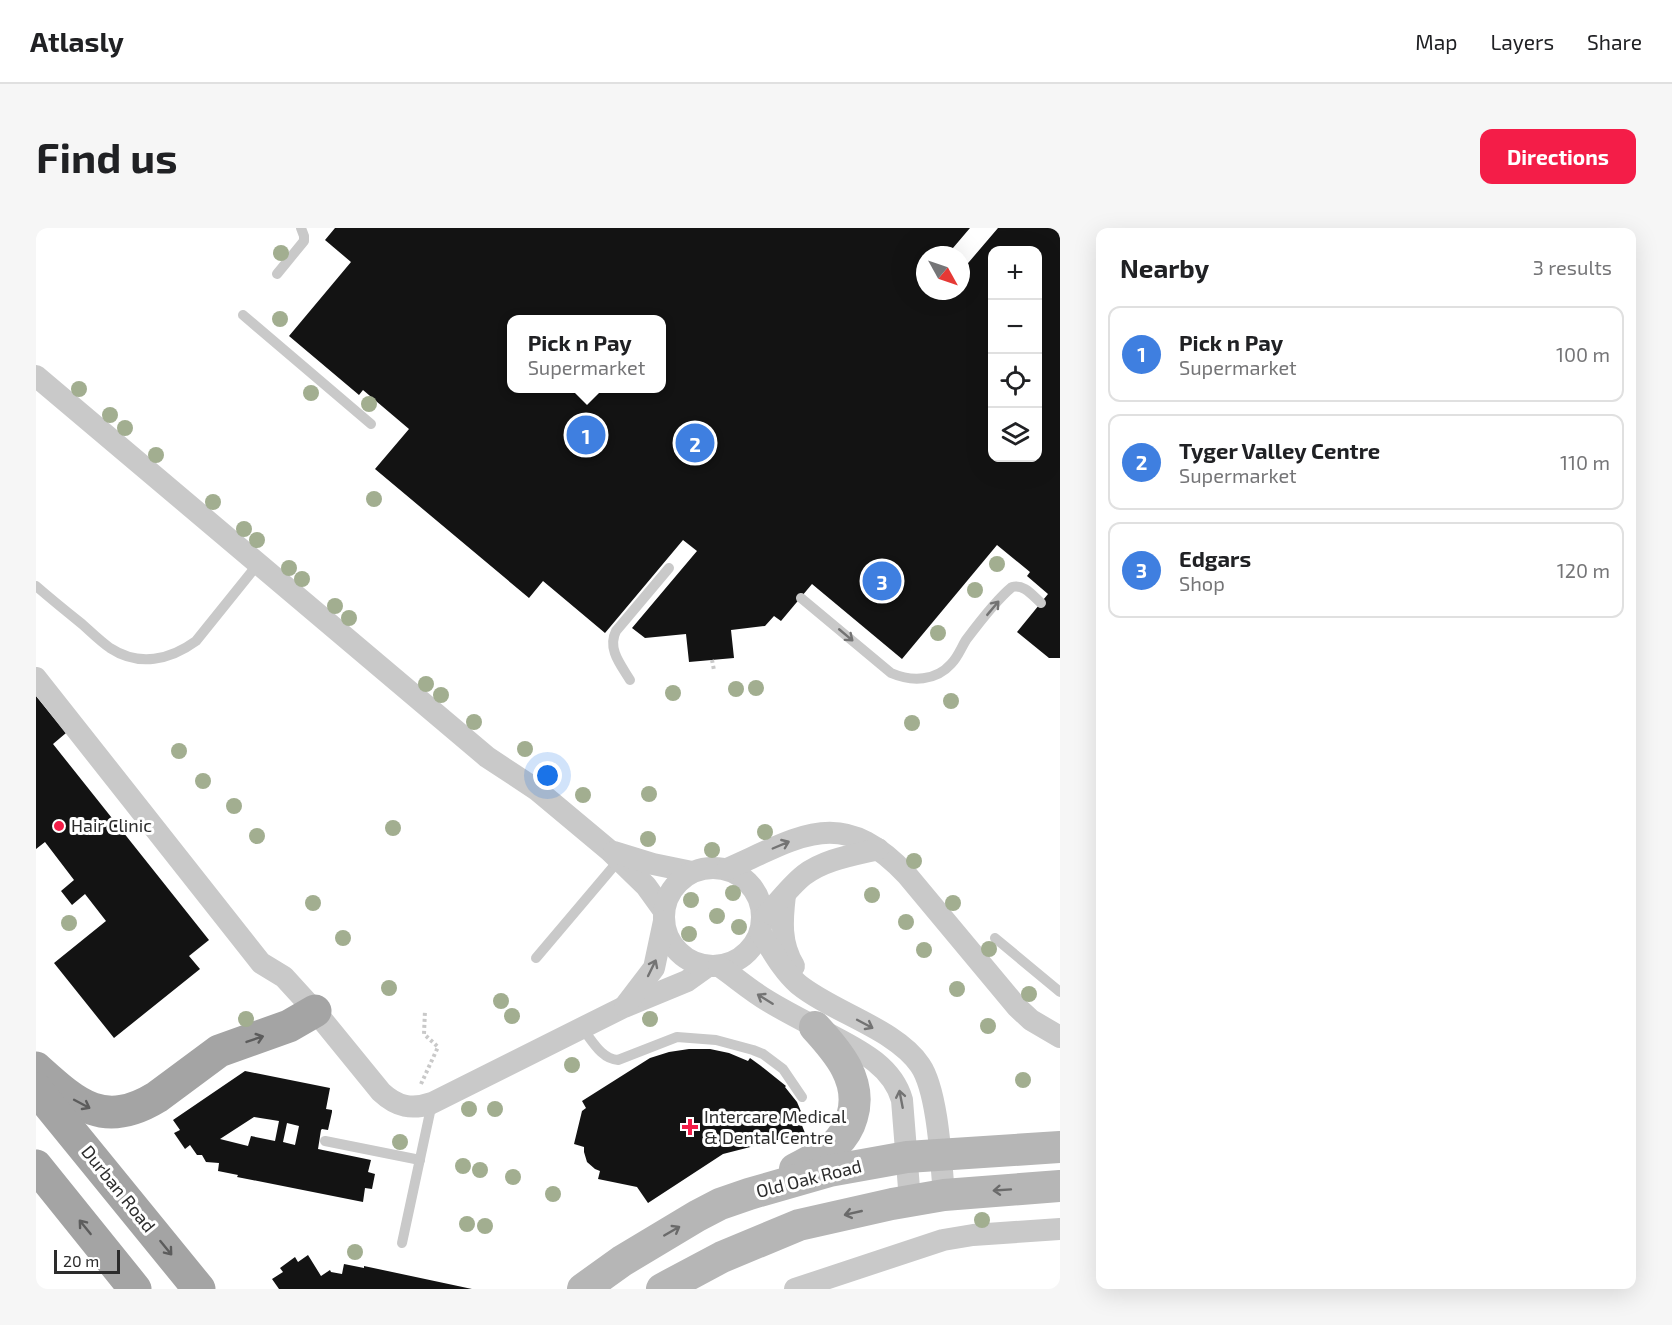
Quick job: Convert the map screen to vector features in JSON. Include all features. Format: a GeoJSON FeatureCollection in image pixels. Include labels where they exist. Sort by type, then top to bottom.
{"type":"FeatureCollection","features":[{"type":"Feature","properties":{"kind":"main road"},"geometry":{"type":"LineString","coordinates":[[36,1068],[83,1105],[105,1112],[126,1111],[146,1104],[157,1097],[219,1051],[289,1026],[315,1011]]}},
{"type":"Feature","properties":{"kind":"main road"},"geometry":{"type":"LineString","coordinates":[[749,1194],[823,1154],[841,1139],[851,1121],[855,1096],[851,1078],[831,1044],[826,1018]]}},
{"type":"Feature","properties":{"kind":"main road","name":"Durban Road"},"geometry":{"type":"LineString","coordinates":[[36,1089],[199,1289]]}},
{"type":"Feature","properties":{"kind":"main road","name":"Old Oak Road"},"geometry":{"type":"LineString","coordinates":[[583,1289],[622,1261],[698,1216],[720,1204],[749,1194],[829,1171],[907,1158],[1060,1147]]}},
{"type":"Feature","properties":{"kind":"main road"},"geometry":{"type":"LineString","coordinates":[[36,1166],[135,1289]]}},
{"type":"Feature","properties":{"kind":"main road"},"geometry":{"type":"LineString","coordinates":[[662,1289],[722,1257],[783,1231],[822,1220],[944,1195],[1060,1186]]}},
{"type":"Feature","properties":{"kind":"street"},"geometry":{"type":"LineString","coordinates":[[36,376],[487,757],[537,790],[614,855],[646,886],[664,916],[669,939],[680,953],[695,963],[713,966],[730,963],[740,958],[756,942],[762,926],[795,883],[818,867],[878,849]]}},
{"type":"Feature","properties":{"kind":"street"},"geometry":{"type":"LineString","coordinates":[[36,678],[261,963],[284,977],[381,1092],[398,1104],[421,1107],[624,1007],[687,981],[713,966]]}},
{"type":"Feature","properties":{"kind":"street"},"geometry":{"type":"LineString","coordinates":[[727,869],[789,842],[814,834],[826,832],[849,834],[860,838],[887,855],[907,875],[1017,1007],[1031,1020],[1060,1037]]}},
{"type":"Feature","properties":{"kind":"street"},"geometry":{"type":"LineString","coordinates":[[614,855],[692,872]]}},
{"type":"Feature","properties":{"kind":"street"},"geometry":{"type":"LineString","coordinates":[[624,1007],[654,968],[670,893],[676,884],[692,872],[709,867],[736,872],[753,886],[762,907],[762,926],[789,976],[821,1000],[826,1018]]}},
{"type":"Feature","properties":{"kind":"street"},"geometry":{"type":"LineString","coordinates":[[785,895],[782,934],[789,958],[803,977],[826,1018],[884,1070],[900,1090],[910,1201]]}},
{"type":"Feature","properties":{"kind":"street"},"geometry":{"type":"LineString","coordinates":[[713,966],[765,999],[880,1032],[899,1044],[920,1065],[931,1092],[944,1195]]}},
{"type":"Feature","properties":{"kind":"street"},"geometry":{"type":"LineString","coordinates":[[795,1289],[943,1240],[973,1235],[1060,1229]]}},
{"type":"Feature","properties":{"kind":"lane"},"geometry":{"type":"LineString","coordinates":[[277,274],[304,241],[301,228]]}},
{"type":"Feature","properties":{"kind":"lane"},"geometry":{"type":"LineString","coordinates":[[243,315],[371,424]]}},
{"type":"Feature","properties":{"kind":"lane"},"geometry":{"type":"LineString","coordinates":[[36,586],[109,647],[131,657],[155,659],[184,650],[196,641],[258,564]]}},
{"type":"Feature","properties":{"kind":"lane"},"geometry":{"type":"LineString","coordinates":[[630,680],[614,654],[613,636],[669,568]]}},
{"type":"Feature","properties":{"kind":"lane"},"geometry":{"type":"LineString","coordinates":[[801,598],[891,673],[913,680],[924,679],[944,671],[968,638],[1012,587],[1023,588],[1041,603]]}},
{"type":"Feature","properties":{"kind":"lane"},"geometry":{"type":"LineString","coordinates":[[536,958],[614,855]]}},
{"type":"Feature","properties":{"kind":"lane"},"geometry":{"type":"LineString","coordinates":[[995,938],[1060,992]]}},
{"type":"Feature","properties":{"kind":"lane"},"geometry":{"type":"LineString","coordinates":[[582,1028],[606,1057],[613,1060],[684,1037],[716,1040],[753,1050],[763,1054],[783,1069],[802,1097]]}},
{"type":"Feature","properties":{"kind":"lane"},"geometry":{"type":"LineString","coordinates":[[402,1243],[432,1102]]}},
{"type":"Feature","properties":{"kind":"lane"},"geometry":{"type":"LineString","coordinates":[[325,1141],[420,1160]]}},
{"type":"Feature","properties":{"kind":"path"},"geometry":{"type":"LineString","coordinates":[[712,660],[714,670]]}},
{"type":"Feature","properties":{"kind":"path"},"geometry":{"type":"LineString","coordinates":[[425,1010],[424,1034],[438,1047],[421,1085],[432,1102]]}},
{"type":"Feature","properties":{"kind":"building"},"geometry":{"type":"Polygon","coordinates":[[[335,228],[970,228],[955,246],[916,246],[916,300],[970,300],[970,261],[998,228],[1060,228],[1060,658],[1049,658],[1017,632],[1048,594],[1027,576],[1030,572],[997,545],[902,659],[812,584],[781,621],[774,616],[765,626],[731,630],[734,658],[689,662],[686,634],[645,638],[632,628],[697,551],[683,540],[605,633],[543,581],[529,598],[375,469],[409,429],[363,390],[359,395],[289,336],[351,262],[325,240],[335,228]]]}},
{"type":"Feature","properties":{"kind":"building"},"geometry":{"type":"Polygon","coordinates":[[[36,696],[66,733],[53,744],[209,940],[189,956],[200,969],[114,1038],[54,963],[106,921],[85,894],[72,905],[61,891],[74,880],[45,842],[36,849],[36,696]]]}},
{"type":"Feature","properties":{"kind":"building","name":"Intercare Medical & Dental Centre"},"geometry":{"type":"Polygon","coordinates":[[[689,1049],[710,1049],[729,1053],[748,1061],[750,1058],[786,1086],[797,1102],[805,1121],[801,1123],[805,1133],[723,1154],[648,1203],[637,1187],[598,1179],[600,1171],[587,1162],[584,1147],[574,1144],[582,1111],[586,1108],[582,1101],[650,1058],[689,1049]]]}},
{"type":"Feature","properties":{"kind":"building"},"geometry":{"type":"Polygon","coordinates":[[[245,1071],[330,1088],[326,1109],[332,1112],[328,1130],[321,1130],[318,1149],[371,1160],[368,1172],[375,1174],[372,1189],[365,1188],[363,1202],[237,1177],[238,1175],[218,1171],[219,1163],[206,1162],[202,1155],[197,1155],[190,1145],[185,1149],[174,1133],[180,1130],[173,1120],[245,1071]],[[254,1117],[220,1139],[248,1146],[251,1136],[275,1141],[279,1121],[254,1117]],[[287,1123],[283,1142],[295,1145],[299,1126],[287,1123]]]}},
{"type":"Feature","properties":{"kind":"building"},"geometry":{"type":"Polygon","coordinates":[[[308,1255],[321,1276],[330,1270],[342,1274],[344,1264],[364,1268],[364,1266],[472,1289],[279,1289],[272,1279],[283,1272],[280,1268],[295,1257],[298,1262],[308,1255]]]}},
{"type":"Feature","properties":{"kind":"place","name":"Pick n Pay"},"geometry":{"type":"Point","coordinates":[586,435]}},
{"type":"Feature","properties":{"kind":"place","name":"Tyger Valley Centre"},"geometry":{"type":"Point","coordinates":[695,443]}},
{"type":"Feature","properties":{"kind":"place","name":"Edgars"},"geometry":{"type":"Point","coordinates":[882,581]}},
{"type":"Feature","properties":{"kind":"place","name":"Hair Clinic"},"geometry":{"type":"Point","coordinates":[59,826]}},
{"type":"Feature","properties":{"kind":"place","name":"Intercare Medical & Dental Centre"},"geometry":{"type":"Point","coordinates":[690,1127]}}]}
